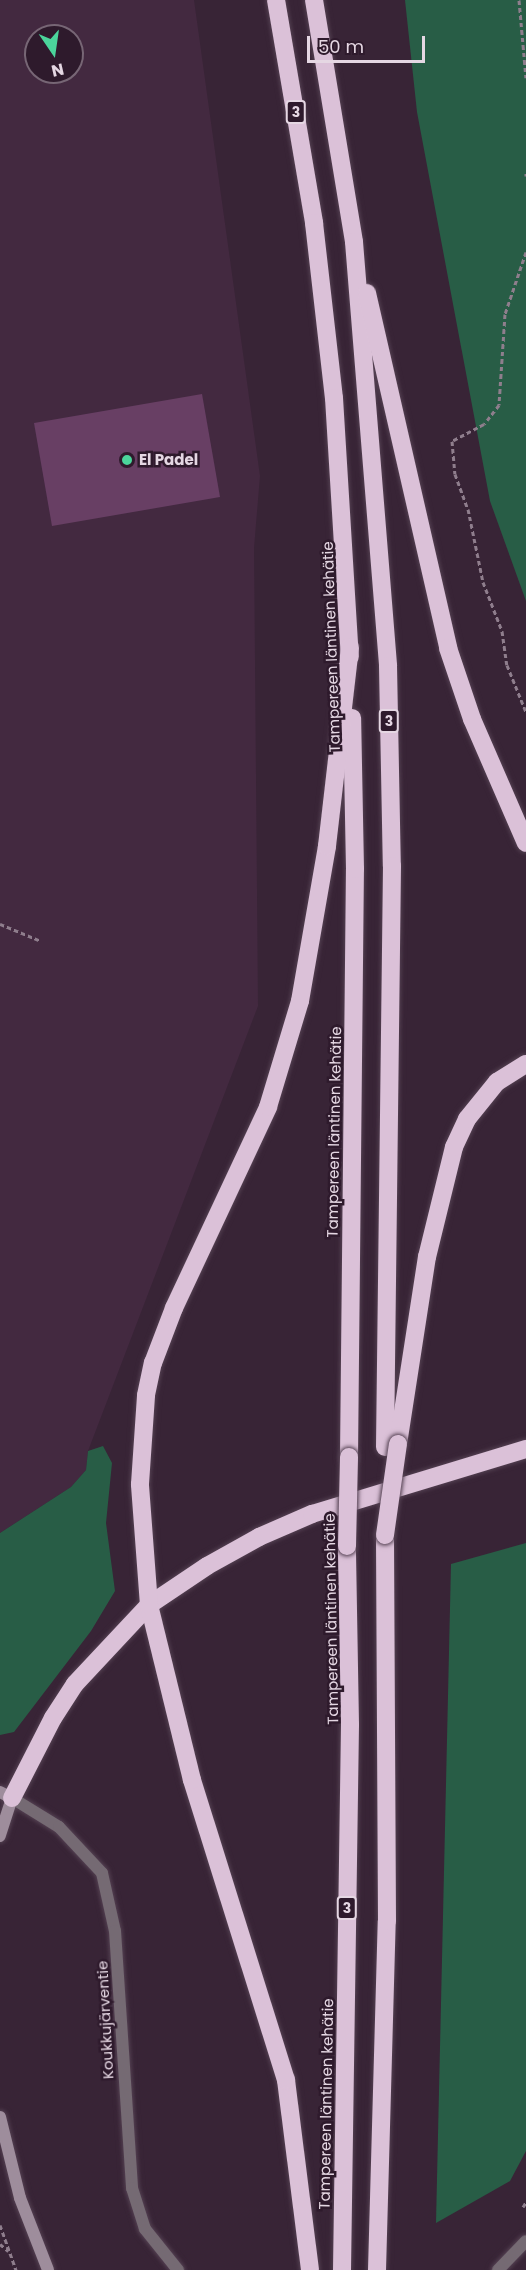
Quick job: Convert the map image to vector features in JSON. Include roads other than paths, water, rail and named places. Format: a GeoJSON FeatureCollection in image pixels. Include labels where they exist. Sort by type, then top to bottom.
{"type":"FeatureCollection","features":[{"type":"Feature","properties":{"kind":"highway","name":"Tampereen läntinen kehätie"},"geometry":{"type":"LineString","coordinates":[[276,0],[314,223],[340,465],[350,647],[355,869],[347,1546],[350,1725],[342,2270]]}},
{"type":"Feature","properties":{"kind":"highway","name":"3"},"geometry":{"type":"LineString","coordinates":[[314,0],[354,242],[389,690],[392,866],[391,1446],[385,1535],[387,1921],[377,2270]]}},
{"type":"Feature","properties":{"kind":"highway"},"geometry":{"type":"LineString","coordinates":[[354,242],[400,427],[415,511],[448,648],[472,719],[526,843]]}},
{"type":"Feature","properties":{"kind":"highway"},"geometry":{"type":"LineString","coordinates":[[310,2270],[286,2080],[192,1780],[149,1605],[140,1484],[146,1395],[174,1308],[268,1107],[300,1000],[326,857],[350,647]]}},
{"type":"Feature","properties":{"kind":"highway"},"geometry":{"type":"LineString","coordinates":[[391,1446],[427,1257],[454,1147],[485,1096],[497,1082],[526,1064]]}},
{"type":"Feature","properties":{"kind":"highway"},"geometry":{"type":"LineString","coordinates":[[6,1795],[75,1684],[149,1605],[228,1554],[312,1514],[526,1449]]}},
{"type":"Feature","properties":{"kind":"street"},"geometry":{"type":"LineString","coordinates":[[0,1836],[6,1795]]}},
{"type":"Feature","properties":{"kind":"street","name":"Koukkujärventie"},"geometry":{"type":"LineString","coordinates":[[6,1795],[59,1827],[102,1873],[115,1931],[132,2188],[145,2229],[178,2270]]}},
{"type":"Feature","properties":{"kind":"street"},"geometry":{"type":"LineString","coordinates":[[0,2116],[20,2198],[48,2270]]}},
{"type":"Feature","properties":{"kind":"street"},"geometry":{"type":"LineString","coordinates":[[498,2270],[526,2241]]}},
{"type":"Feature","properties":{"kind":"place","name":"El Padel"},"geometry":{"type":"Point","coordinates":[127,460]}}]}
